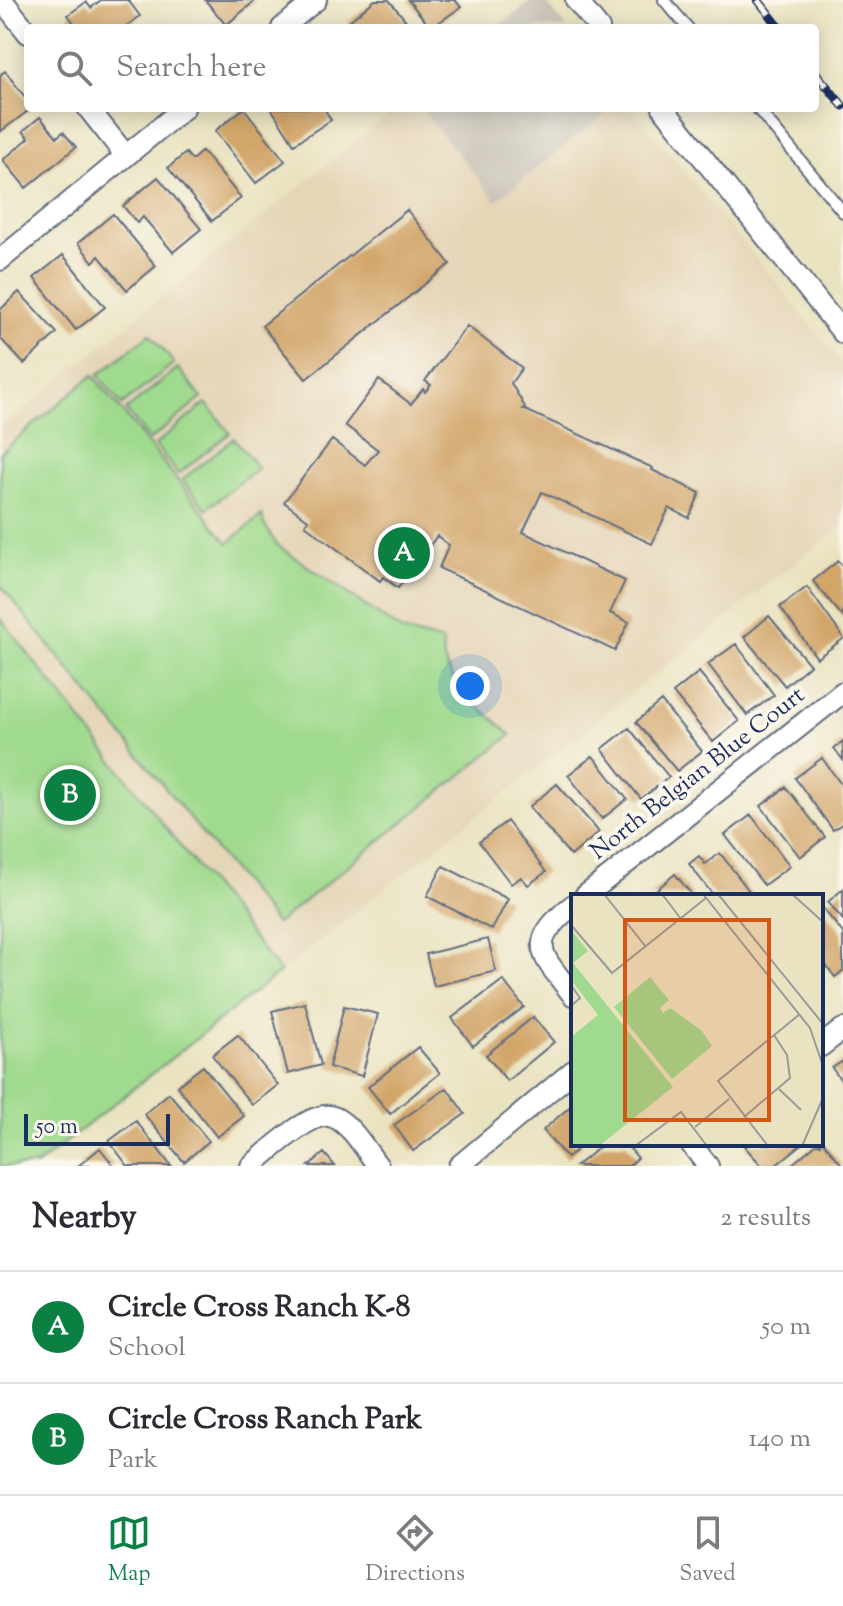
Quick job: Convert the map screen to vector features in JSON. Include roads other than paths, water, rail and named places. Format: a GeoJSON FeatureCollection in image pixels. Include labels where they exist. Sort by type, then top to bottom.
{"type":"FeatureCollection","features":[{"type":"Feature","properties":{"kind":"street"},"geometry":{"type":"LineString","coordinates":[[2,0],[24,28]]}},
{"type":"Feature","properties":{"kind":"street"},"geometry":{"type":"LineString","coordinates":[[287,24],[316,0]]}},
{"type":"Feature","properties":{"kind":"street"},"geometry":{"type":"LineString","coordinates":[[576,0],[596,24]]}},
{"type":"Feature","properties":{"kind":"street"},"geometry":{"type":"LineString","coordinates":[[91,112],[126,156]]}},
{"type":"Feature","properties":{"kind":"street"},"geometry":{"type":"LineString","coordinates":[[0,260],[179,112]]}},
{"type":"Feature","properties":{"kind":"street"},"geometry":{"type":"LineString","coordinates":[[666,112],[843,333]]}},
{"type":"Feature","properties":{"kind":"street","name":"North Belgian Blue Court"},"geometry":{"type":"LineString","coordinates":[[588,894],[843,692]]}},
{"type":"Feature","properties":{"kind":"street"},"geometry":{"type":"LineString","coordinates":[[571,907],[543,937],[542,955],[571,992]]}},
{"type":"Feature","properties":{"kind":"street"},"geometry":{"type":"LineString","coordinates":[[823,1044],[843,1029]]}},
{"type":"Feature","properties":{"kind":"street"},"geometry":{"type":"LineString","coordinates":[[459,1166],[571,1073]]}},
{"type":"Feature","properties":{"kind":"street"},"geometry":{"type":"LineString","coordinates":[[251,1166],[313,1118],[330,1116],[348,1128],[378,1166]]}},
{"type":"Feature","properties":{"kind":"street"},"geometry":{"type":"LineString","coordinates":[[694,1146],[708,1166]]}},
{"type":"Feature","properties":{"kind":"lane"},"geometry":{"type":"LineString","coordinates":[[664,0],[685,24]]}},
{"type":"Feature","properties":{"kind":"lane"},"geometry":{"type":"LineString","coordinates":[[760,112],[843,212]]}},
{"type":"Feature","properties":{"kind":"railway"},"geometry":{"type":"LineString","coordinates":[[758,0],[777,24]]}},
{"type":"Feature","properties":{"kind":"railway"},"geometry":{"type":"LineString","coordinates":[[819,77],[843,106]]}},
{"type":"Feature","properties":{"kind":"place","name":"Circle Cross Ranch K-8"},"geometry":{"type":"Point","coordinates":[404,553]}},
{"type":"Feature","properties":{"kind":"place","name":"Circle Cross Ranch Park"},"geometry":{"type":"Point","coordinates":[70,795]}}]}
